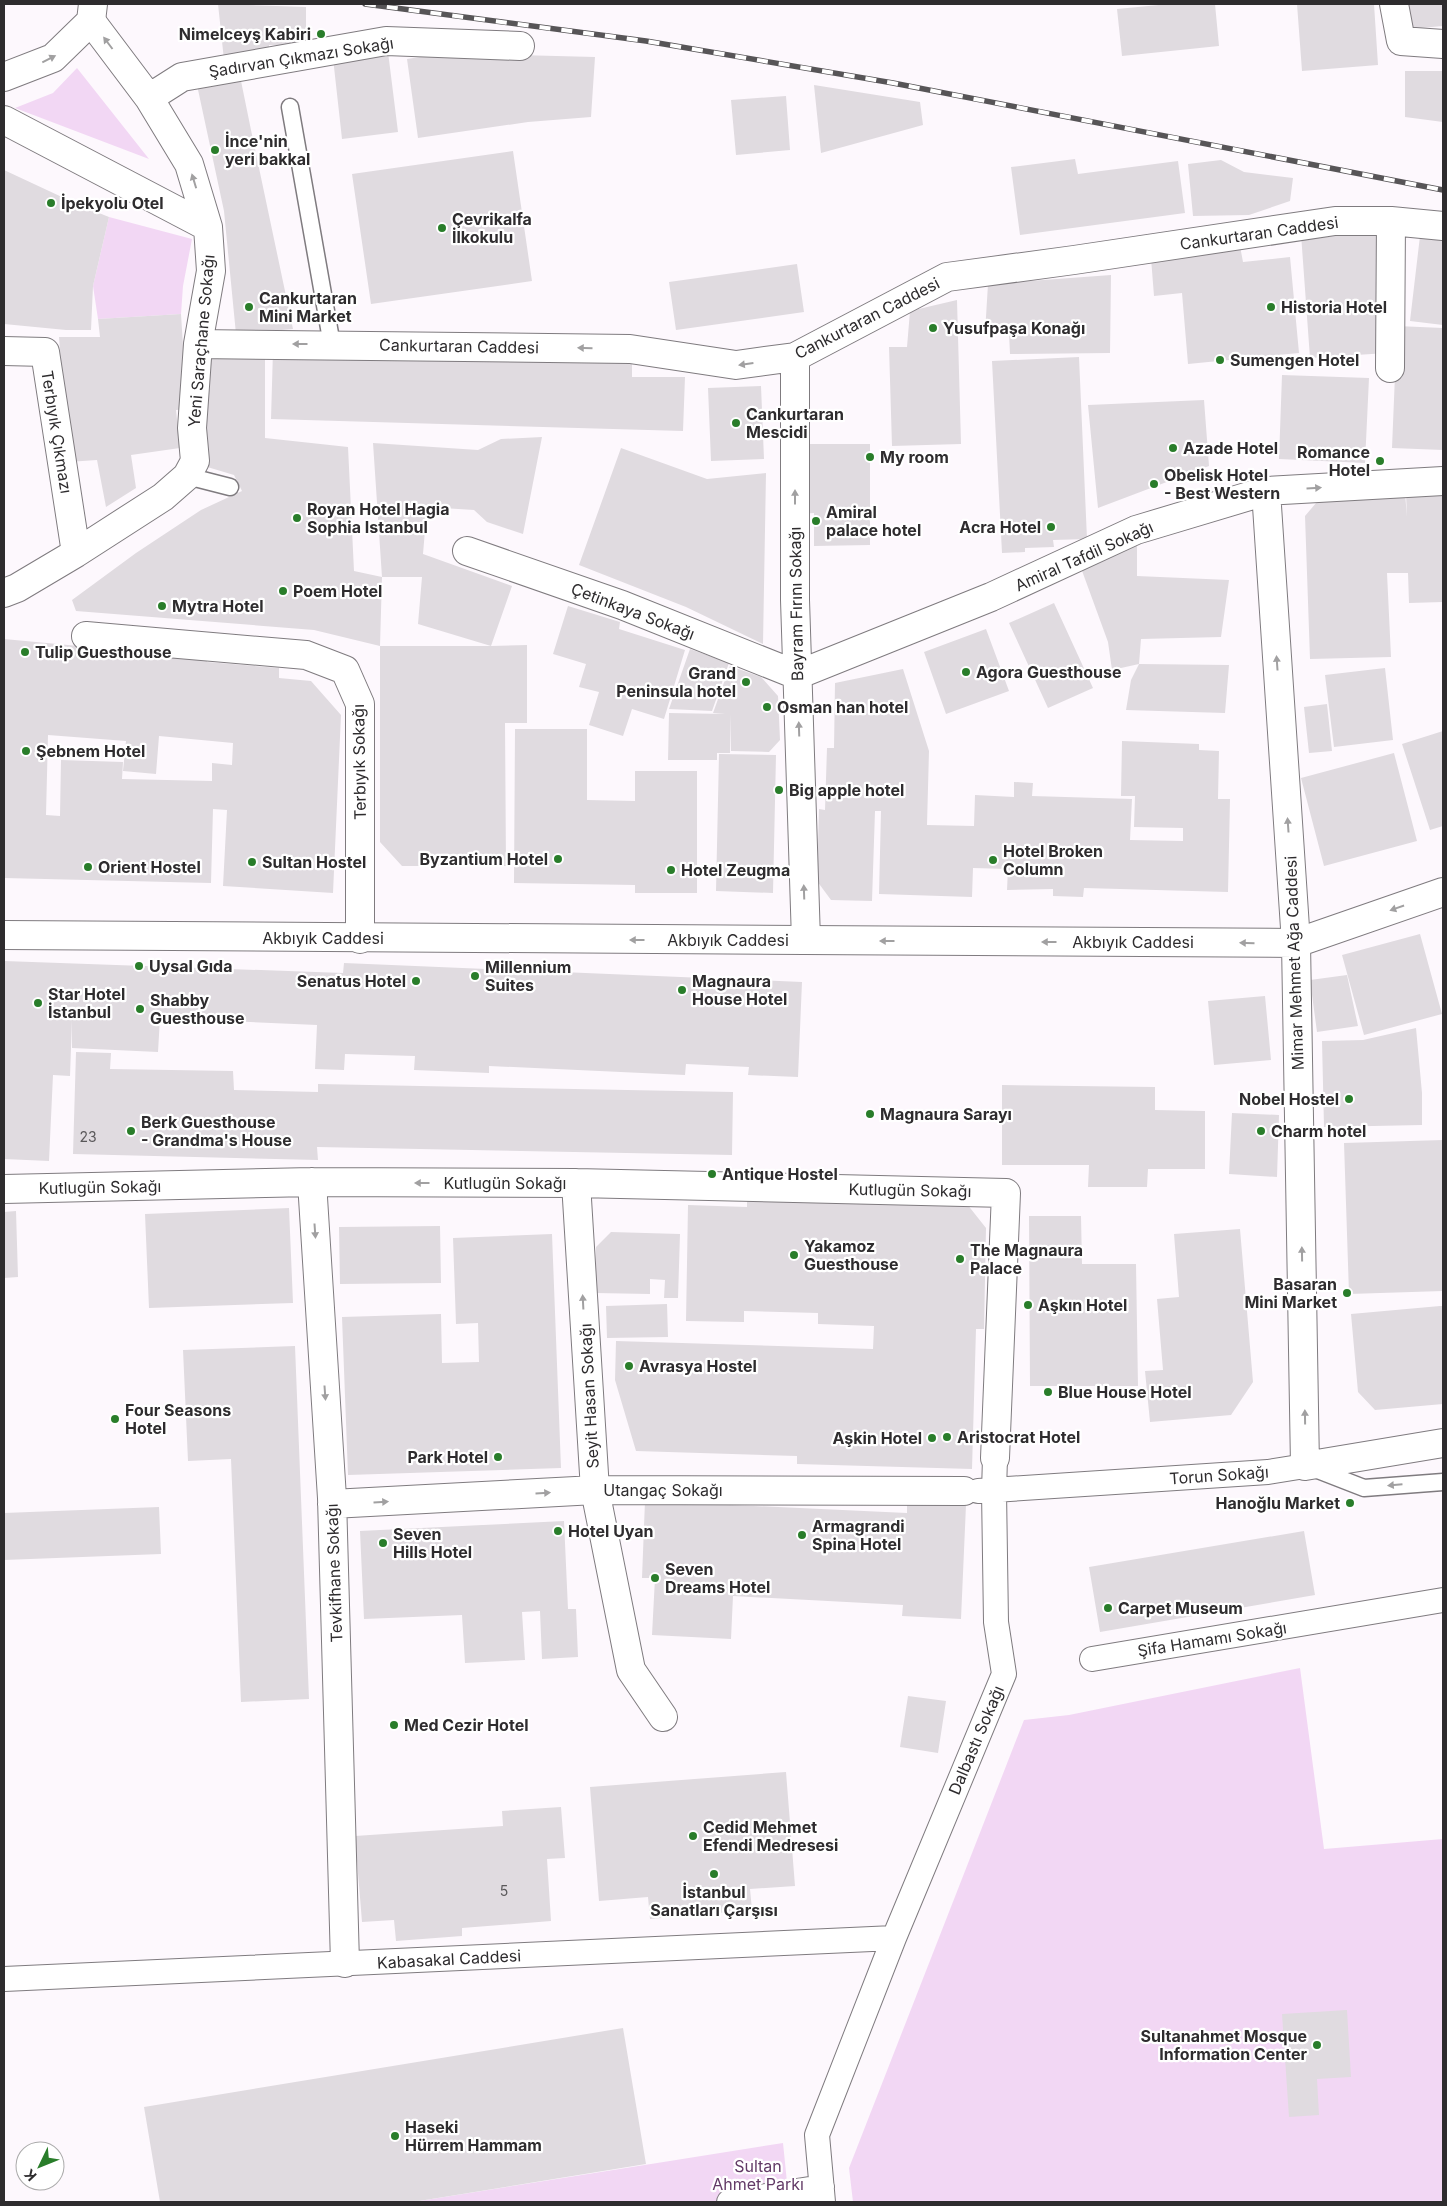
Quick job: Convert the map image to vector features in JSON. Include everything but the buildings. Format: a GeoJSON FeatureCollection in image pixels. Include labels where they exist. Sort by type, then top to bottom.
{"type":"FeatureCollection","features":[{"type":"Feature","properties":{"kind":"street"},"geometry":{"type":"LineString","coordinates":[[1394,4],[1401,40],[1443,44]]}},
{"type":"Feature","properties":{"kind":"street"},"geometry":{"type":"LineString","coordinates":[[4,77],[53,58],[92,13]]}},
{"type":"Feature","properties":{"kind":"street","name":"Yeni Saraçhane Sokağı"},"geometry":{"type":"LineString","coordinates":[[92,13],[149,98],[188,164],[208,227],[211,271],[198,344],[192,428],[195,461],[187,476]]}},
{"type":"Feature","properties":{"kind":"street","name":"Şadırvan Çıkmazı Sokağı"},"geometry":{"type":"LineString","coordinates":[[149,98],[182,77],[386,41],[520,46]]}},
{"type":"Feature","properties":{"kind":"street"},"geometry":{"type":"LineString","coordinates":[[4,120],[208,227]]}},
{"type":"Feature","properties":{"kind":"street","name":"Cankurtaran Caddesi"},"geometry":{"type":"LineString","coordinates":[[198,344],[630,349],[736,366],[794,357],[947,277],[1335,221],[1391,221],[1443,226]]}},
{"type":"Feature","properties":{"kind":"street"},"geometry":{"type":"LineString","coordinates":[[1390,368],[1391,221]]}},
{"type":"Feature","properties":{"kind":"street","name":"Terbıyık Çıkmazı"},"geometry":{"type":"LineString","coordinates":[[4,351],[45,352],[76,553]]}},
{"type":"Feature","properties":{"kind":"street","name":"Bayram Fırını Sokağı"},"geometry":{"type":"LineString","coordinates":[[794,357],[794,600],[806,940]]}},
{"type":"Feature","properties":{"kind":"street"},"geometry":{"type":"LineString","coordinates":[[4,593],[17,588],[76,553],[163,497],[187,476]]}},
{"type":"Feature","properties":{"kind":"street","name":"Amiral Tafdil Sokağı"},"geometry":{"type":"LineString","coordinates":[[797,675],[992,597],[1136,530],[1266,491],[1443,480]]}},
{"type":"Feature","properties":{"kind":"street","name":"Mimar Mehmet Ağa Caddesi"},"geometry":{"type":"LineString","coordinates":[[1266,491],[1296,943],[1306,1466]]}},
{"type":"Feature","properties":{"kind":"street","name":"Çetinkaya Sokağı"},"geometry":{"type":"LineString","coordinates":[[467,551],[622,605],[797,675]]}},
{"type":"Feature","properties":{"kind":"street","name":"Terbıyık Sokağı"},"geometry":{"type":"LineString","coordinates":[[86,636],[306,655],[345,670],[360,704],[360,939]]}},
{"type":"Feature","properties":{"kind":"street","name":"Akbıyık Caddesi"},"geometry":{"type":"LineString","coordinates":[[4,935],[360,939],[1296,943],[1443,892]]}},
{"type":"Feature","properties":{"kind":"street","name":"Kutlugün Sokağı"},"geometry":{"type":"LineString","coordinates":[[4,1189],[312,1182],[576,1183],[1006,1192]]}},
{"type":"Feature","properties":{"kind":"street","name":"Tevkifhane Sokağı"},"geometry":{"type":"LineString","coordinates":[[312,1182],[332,1504],[345,1964]]}},
{"type":"Feature","properties":{"kind":"street","name":"Seyit Hasan Sokağı"},"geometry":{"type":"LineString","coordinates":[[576,1183],[595,1490],[632,1670],[663,1717]]}},
{"type":"Feature","properties":{"kind":"street","name":"Dalbastı Sokağı"},"geometry":{"type":"LineString","coordinates":[[823,2195],[817,2135],[894,1938],[1004,1674],[996,1622],[994,1491],[1006,1192]]}},
{"type":"Feature","properties":{"kind":"street","name":"Torun Sokağı"},"geometry":{"type":"LineString","coordinates":[[994,1491],[1268,1472],[1443,1443]]}},
{"type":"Feature","properties":{"kind":"street","name":"Utangaç Sokağı"},"geometry":{"type":"LineString","coordinates":[[332,1504],[595,1490],[994,1491]]}},
{"type":"Feature","properties":{"kind":"street","name":"Şifa Hamamı Sokağı"},"geometry":{"type":"LineString","coordinates":[[1092,1659],[1443,1600]]}},
{"type":"Feature","properties":{"kind":"street","name":"Kabasakal Caddesi"},"geometry":{"type":"LineString","coordinates":[[4,1979],[894,1938]]}},
{"type":"Feature","properties":{"kind":"street"},"geometry":{"type":"LineString","coordinates":[[729,2202],[823,2195]]}},
{"type":"Feature","properties":{"kind":"lane"},"geometry":{"type":"LineString","coordinates":[[290,107],[332,345]]}},
{"type":"Feature","properties":{"kind":"lane"},"geometry":{"type":"LineString","coordinates":[[187,476],[230,487]]}},
{"type":"Feature","properties":{"kind":"lane"},"geometry":{"type":"LineString","coordinates":[[1306,1466],[1364,1488],[1443,1482]]}},
{"type":"Feature","properties":{"kind":"green space"},"geometry":{"type":"Polygon","coordinates":[[[77,68],[149,159],[15,108],[53,93],[77,68]]]}},
{"type":"Feature","properties":{"kind":"green space"},"geometry":{"type":"Polygon","coordinates":[[[109,217],[192,239],[183,286],[181,314],[98,319],[93,286],[109,217]]]}},
{"type":"Feature","properties":{"kind":"green space"},"geometry":{"type":"Polygon","coordinates":[[[1300,1668],[1324,1849],[1443,1839],[1443,2202],[853,2202],[849,2168],[1024,1720],[1069,1715],[1300,1668]]]}},
{"type":"Feature","properties":{"kind":"green space","name":"Sultan Ahmet Parkı"},"geometry":{"type":"Polygon","coordinates":[[[783,2143],[789,2202],[413,2202],[783,2143]]]}},
{"type":"Feature","properties":{"kind":"railway"},"geometry":{"type":"LineString","coordinates":[[365,4],[646,41],[893,83],[1443,190]]}},
{"type":"Feature","properties":{"kind":"place","name":"Nimelceyş Kabiri"},"geometry":{"type":"Point","coordinates":[321,34]}},
{"type":"Feature","properties":{"kind":"place","name":"İnce'nin yeri bakkal"},"geometry":{"type":"Point","coordinates":[215,150]}},
{"type":"Feature","properties":{"kind":"place","name":"İpekyolu Otel"},"geometry":{"type":"Point","coordinates":[51,203]}},
{"type":"Feature","properties":{"kind":"place","name":"Çevrikalfa İlkokulu"},"geometry":{"type":"Point","coordinates":[442,228]}},
{"type":"Feature","properties":{"kind":"place","name":"Cankurtaran Mini Market"},"geometry":{"type":"Point","coordinates":[249,307]}},
{"type":"Feature","properties":{"kind":"place","name":"Historia Hotel"},"geometry":{"type":"Point","coordinates":[1271,307]}},
{"type":"Feature","properties":{"kind":"place","name":"Yusufpaşa Konağı"},"geometry":{"type":"Point","coordinates":[933,328]}},
{"type":"Feature","properties":{"kind":"place","name":"Sumengen Hotel"},"geometry":{"type":"Point","coordinates":[1220,360]}},
{"type":"Feature","properties":{"kind":"place","name":"Cankurtaran Mescidi"},"geometry":{"type":"Point","coordinates":[736,423]}},
{"type":"Feature","properties":{"kind":"place","name":"Azade Hotel"},"geometry":{"type":"Point","coordinates":[1173,448]}},
{"type":"Feature","properties":{"kind":"place","name":"My room"},"geometry":{"type":"Point","coordinates":[870,457]}},
{"type":"Feature","properties":{"kind":"place","name":"Romance Hotel"},"geometry":{"type":"Point","coordinates":[1380,461]}},
{"type":"Feature","properties":{"kind":"place","name":"Obelisk Hotel - Best Western"},"geometry":{"type":"Point","coordinates":[1154,484]}},
{"type":"Feature","properties":{"kind":"place","name":"Royan Hotel Hagia Sophia Istanbul"},"geometry":{"type":"Point","coordinates":[297,518]}},
{"type":"Feature","properties":{"kind":"place","name":"Amiral palace hotel"},"geometry":{"type":"Point","coordinates":[816,521]}},
{"type":"Feature","properties":{"kind":"place","name":"Acra Hotel"},"geometry":{"type":"Point","coordinates":[1051,527]}},
{"type":"Feature","properties":{"kind":"place","name":"Poem Hotel"},"geometry":{"type":"Point","coordinates":[283,591]}},
{"type":"Feature","properties":{"kind":"place","name":"Mytra Hotel"},"geometry":{"type":"Point","coordinates":[162,606]}},
{"type":"Feature","properties":{"kind":"place","name":"Tulip Guesthouse"},"geometry":{"type":"Point","coordinates":[25,652]}},
{"type":"Feature","properties":{"kind":"place","name":"Agora Guesthouse"},"geometry":{"type":"Point","coordinates":[966,672]}},
{"type":"Feature","properties":{"kind":"place","name":"Grand Peninsula hotel"},"geometry":{"type":"Point","coordinates":[746,682]}},
{"type":"Feature","properties":{"kind":"place","name":"Osman han hotel"},"geometry":{"type":"Point","coordinates":[767,707]}},
{"type":"Feature","properties":{"kind":"place","name":"Şebnem Hotel"},"geometry":{"type":"Point","coordinates":[26,751]}},
{"type":"Feature","properties":{"kind":"place","name":"Big apple hotel"},"geometry":{"type":"Point","coordinates":[779,790]}},
{"type":"Feature","properties":{"kind":"place","name":"Byzantium Hotel"},"geometry":{"type":"Point","coordinates":[558,859]}},
{"type":"Feature","properties":{"kind":"place","name":"Hotel Broken Column"},"geometry":{"type":"Point","coordinates":[993,860]}},
{"type":"Feature","properties":{"kind":"place","name":"Sultan Hostel"},"geometry":{"type":"Point","coordinates":[252,862]}},
{"type":"Feature","properties":{"kind":"place","name":"Orient Hostel"},"geometry":{"type":"Point","coordinates":[88,867]}},
{"type":"Feature","properties":{"kind":"place","name":"Hotel Zeugma"},"geometry":{"type":"Point","coordinates":[671,870]}},
{"type":"Feature","properties":{"kind":"place","name":"Uysal Gıda"},"geometry":{"type":"Point","coordinates":[139,966]}},
{"type":"Feature","properties":{"kind":"place","name":"Millennium Suites"},"geometry":{"type":"Point","coordinates":[475,976]}},
{"type":"Feature","properties":{"kind":"place","name":"Senatus Hotel"},"geometry":{"type":"Point","coordinates":[416,981]}},
{"type":"Feature","properties":{"kind":"place","name":"Magnaura House Hotel"},"geometry":{"type":"Point","coordinates":[682,990]}},
{"type":"Feature","properties":{"kind":"place","name":"Star Hotel İstanbul"},"geometry":{"type":"Point","coordinates":[38,1003]}},
{"type":"Feature","properties":{"kind":"place","name":"Shabby Guesthouse"},"geometry":{"type":"Point","coordinates":[140,1009]}},
{"type":"Feature","properties":{"kind":"place","name":"Nobel Hostel"},"geometry":{"type":"Point","coordinates":[1349,1099]}},
{"type":"Feature","properties":{"kind":"place","name":"Magnaura Sarayı"},"geometry":{"type":"Point","coordinates":[870,1114]}},
{"type":"Feature","properties":{"kind":"place","name":"Berk Guesthouse - Grandma's House"},"geometry":{"type":"Point","coordinates":[131,1131]}},
{"type":"Feature","properties":{"kind":"place","name":"Charm hotel"},"geometry":{"type":"Point","coordinates":[1261,1131]}},
{"type":"Feature","properties":{"kind":"place","name":"Antique Hostel"},"geometry":{"type":"Point","coordinates":[712,1174]}},
{"type":"Feature","properties":{"kind":"place","name":"Yakamoz Guesthouse"},"geometry":{"type":"Point","coordinates":[794,1255]}},
{"type":"Feature","properties":{"kind":"place","name":"The Magnaura Palace"},"geometry":{"type":"Point","coordinates":[960,1259]}},
{"type":"Feature","properties":{"kind":"place","name":"Basaran Mini Market"},"geometry":{"type":"Point","coordinates":[1347,1293]}},
{"type":"Feature","properties":{"kind":"place","name":"Aşkın Hotel"},"geometry":{"type":"Point","coordinates":[1028,1305]}},
{"type":"Feature","properties":{"kind":"place","name":"Avrasya Hostel"},"geometry":{"type":"Point","coordinates":[629,1366]}},
{"type":"Feature","properties":{"kind":"place","name":"Blue House Hotel"},"geometry":{"type":"Point","coordinates":[1048,1392]}},
{"type":"Feature","properties":{"kind":"place","name":"Four Seasons Hotel"},"geometry":{"type":"Point","coordinates":[115,1419]}},
{"type":"Feature","properties":{"kind":"place","name":"Aristocrat Hotel"},"geometry":{"type":"Point","coordinates":[947,1437]}},
{"type":"Feature","properties":{"kind":"place","name":"Aşkin Hotel"},"geometry":{"type":"Point","coordinates":[932,1438]}},
{"type":"Feature","properties":{"kind":"place","name":"Park Hotel"},"geometry":{"type":"Point","coordinates":[498,1457]}},
{"type":"Feature","properties":{"kind":"place","name":"Hanoğlu Market"},"geometry":{"type":"Point","coordinates":[1350,1503]}},
{"type":"Feature","properties":{"kind":"place","name":"Hotel Uyan"},"geometry":{"type":"Point","coordinates":[558,1531]}},
{"type":"Feature","properties":{"kind":"place","name":"Armagrandi Spina Hotel"},"geometry":{"type":"Point","coordinates":[802,1535]}},
{"type":"Feature","properties":{"kind":"place","name":"Seven Hills Hotel"},"geometry":{"type":"Point","coordinates":[383,1543]}},
{"type":"Feature","properties":{"kind":"place","name":"Seven Dreams Hotel"},"geometry":{"type":"Point","coordinates":[655,1578]}},
{"type":"Feature","properties":{"kind":"place","name":"Carpet Museum"},"geometry":{"type":"Point","coordinates":[1108,1608]}},
{"type":"Feature","properties":{"kind":"place","name":"Med Cezir Hotel"},"geometry":{"type":"Point","coordinates":[394,1725]}},
{"type":"Feature","properties":{"kind":"place","name":"Cedid Mehmet Efendi Medresesi"},"geometry":{"type":"Point","coordinates":[693,1836]}},
{"type":"Feature","properties":{"kind":"place","name":"İstanbul Sanatları Çarşısı"},"geometry":{"type":"Point","coordinates":[714,1874]}},
{"type":"Feature","properties":{"kind":"place","name":"Sultanahmet Mosque Information Center"},"geometry":{"type":"Point","coordinates":[1317,2045]}},
{"type":"Feature","properties":{"kind":"place","name":"Haseki Hürrem Hammam"},"geometry":{"type":"Point","coordinates":[395,2136]}}]}
